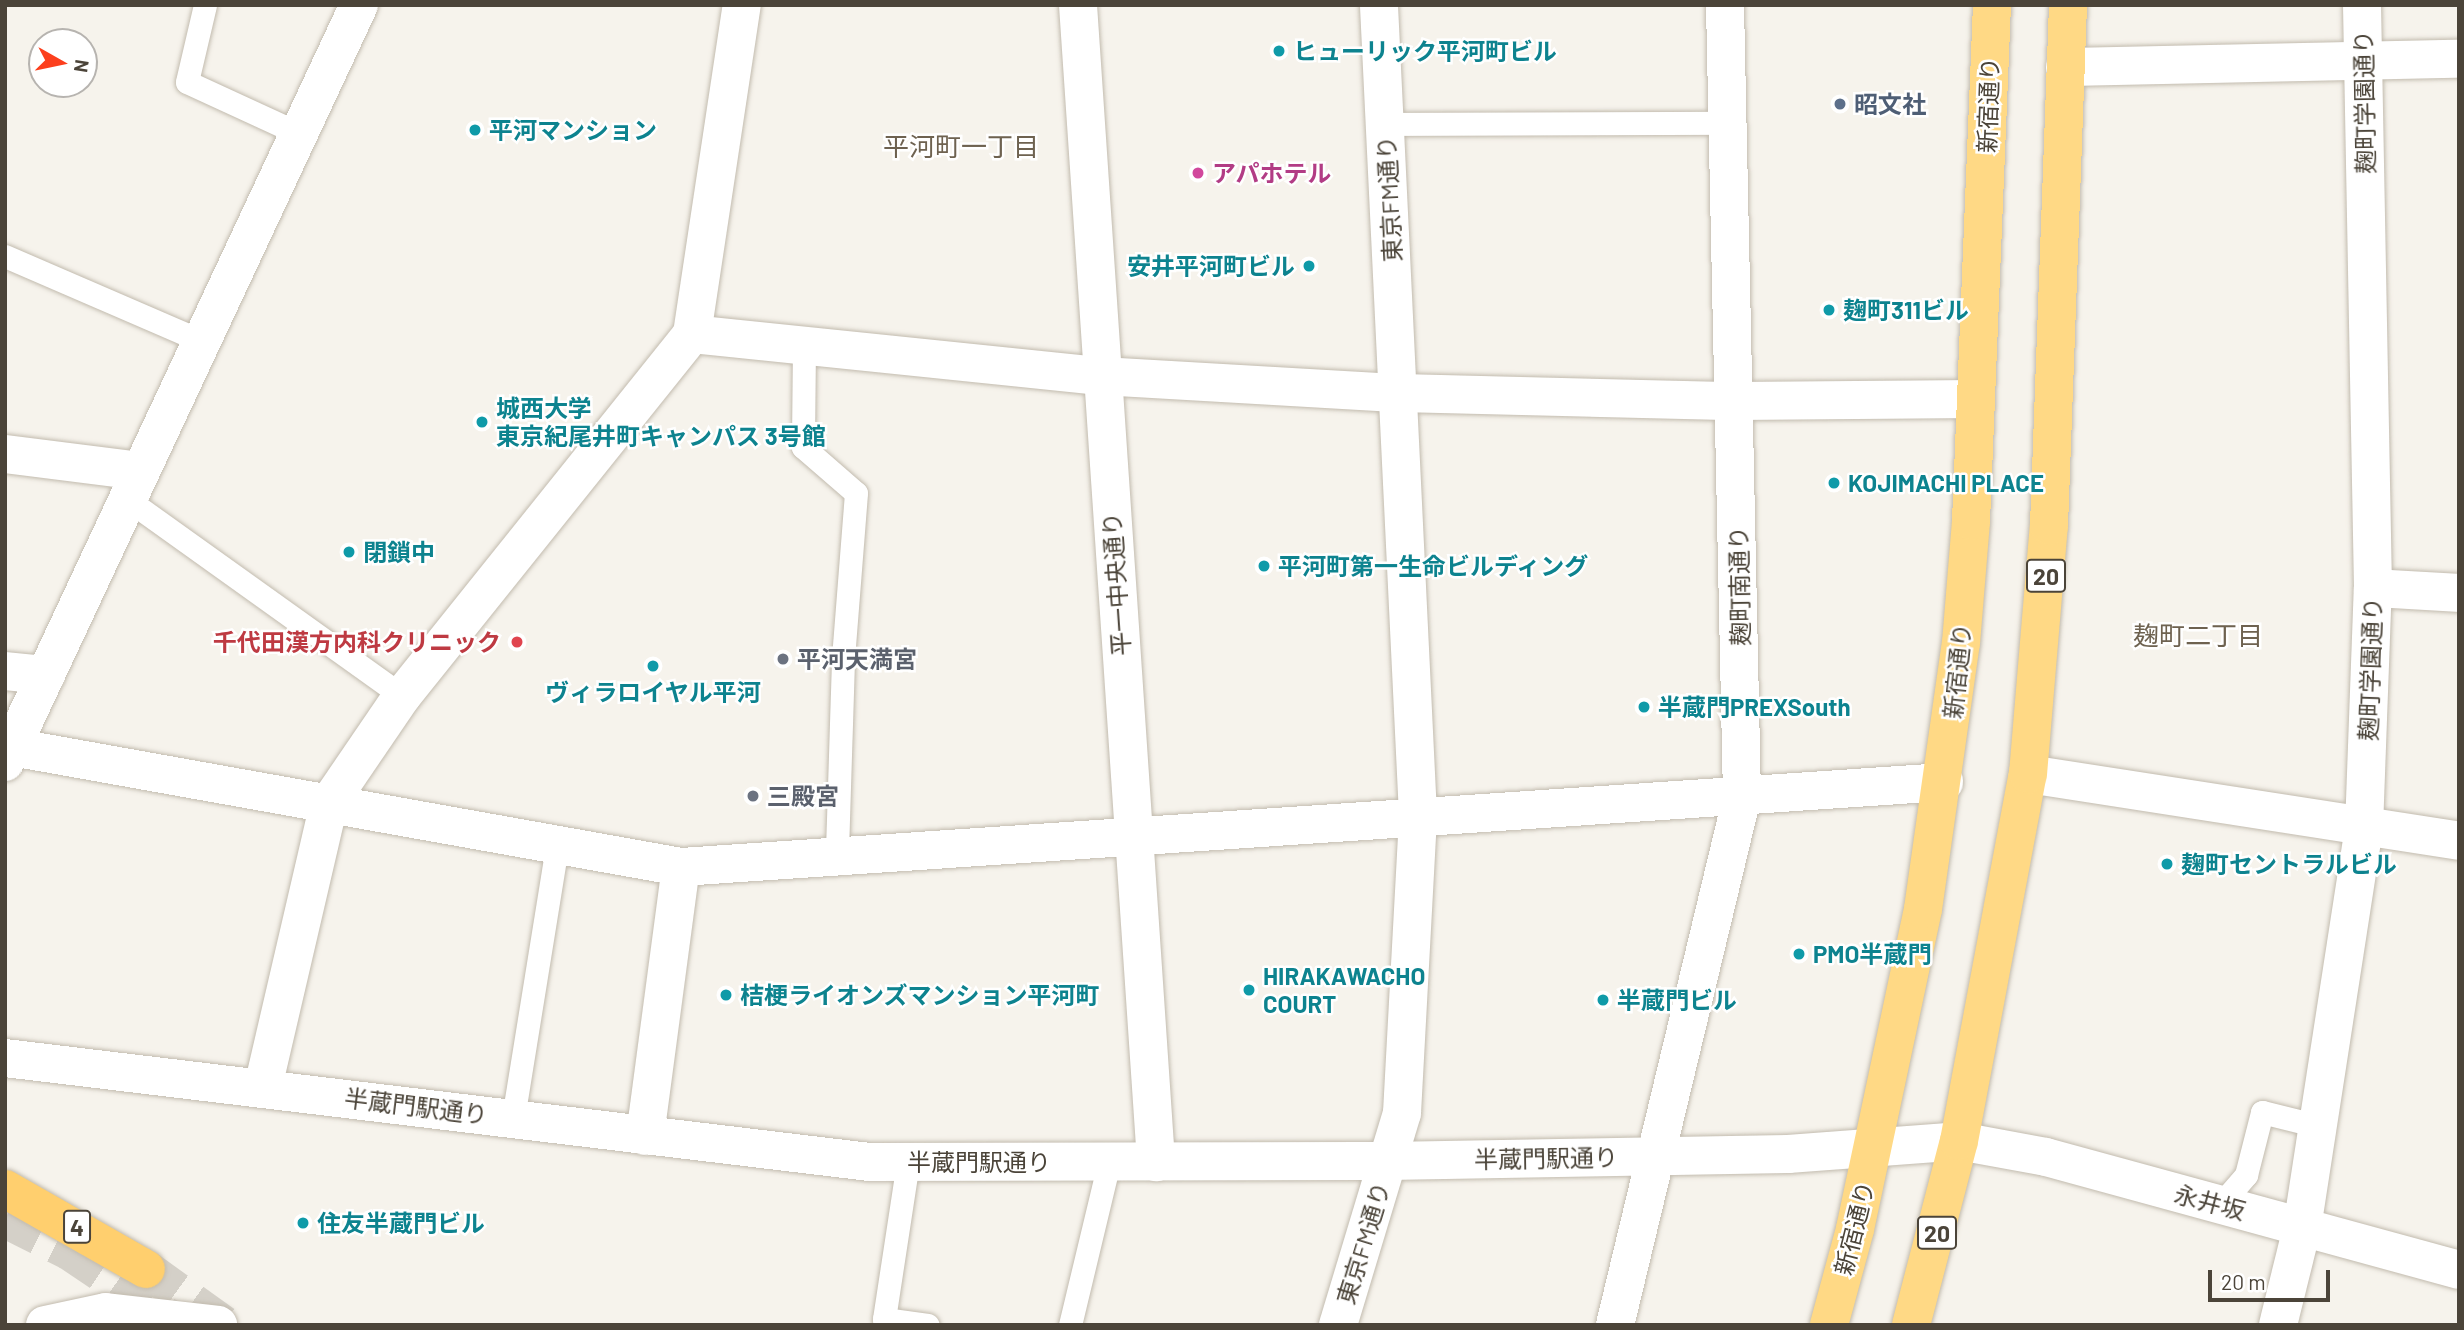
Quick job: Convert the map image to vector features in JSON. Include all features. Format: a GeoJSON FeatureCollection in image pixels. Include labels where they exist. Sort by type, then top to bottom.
{"type":"FeatureCollection","features":[{"type":"Feature","properties":{"kind":"highway","name":"新宿通り"},"geometry":{"type":"LineString","coordinates":[[1829,1325],[1873,1148],[1923,909],[1944,782],[1961,643],[1976,399],[1992,5]]}},
{"type":"Feature","properties":{"kind":"highway","name":"20"},"geometry":{"type":"LineString","coordinates":[[1911,1325],[1959,1141],[2028,774],[2049,526],[2068,5]]}},
{"type":"Feature","properties":{"kind":"highway","name":"4"},"geometry":{"type":"LineString","coordinates":[[5,1189],[146,1269]]}},
{"type":"Feature","properties":{"kind":"street"},"geometry":{"type":"LineString","coordinates":[[359,5],[9,755],[329,803],[681,867],[1418,814],[1742,797],[1944,782]]}},
{"type":"Feature","properties":{"kind":"street"},"geometry":{"type":"LineString","coordinates":[[263,1087],[329,803],[402,696],[692,334],[742,5]]}},
{"type":"Feature","properties":{"kind":"street","name":"平一中央通り"},"geometry":{"type":"LineString","coordinates":[[1078,5],[1156,1162]]}},
{"type":"Feature","properties":{"kind":"street","name":"東京FM通り"},"geometry":{"type":"LineString","coordinates":[[1338,1325],[1402,1113],[1418,814],[1400,393],[1379,5]]}},
{"type":"Feature","properties":{"kind":"street","name":"麹町南通り"},"geometry":{"type":"LineString","coordinates":[[1615,1325],[1742,797],[1736,401],[1725,5]]}},
{"type":"Feature","properties":{"kind":"street","name":"麹町学園通り"},"geometry":{"type":"LineString","coordinates":[[2278,1325],[2302,1228],[2364,828],[2373,589],[2362,5]]}},
{"type":"Feature","properties":{"kind":"street"},"geometry":{"type":"LineString","coordinates":[[2065,67],[2459,59]]}},
{"type":"Feature","properties":{"kind":"street"},"geometry":{"type":"LineString","coordinates":[[692,334],[1101,376],[1400,393],[1736,401],[1976,399]]}},
{"type":"Feature","properties":{"kind":"street"},"geometry":{"type":"LineString","coordinates":[[5,454],[134,485]]}},
{"type":"Feature","properties":{"kind":"street"},"geometry":{"type":"LineString","coordinates":[[2373,589],[2459,593]]}},
{"type":"Feature","properties":{"kind":"street"},"geometry":{"type":"LineString","coordinates":[[5,671],[46,675]]}},
{"type":"Feature","properties":{"kind":"street"},"geometry":{"type":"LineString","coordinates":[[2028,774],[2459,841]]}},
{"type":"Feature","properties":{"kind":"street"},"geometry":{"type":"LineString","coordinates":[[645,1136],[681,867]]}},
{"type":"Feature","properties":{"kind":"street","name":"半蔵門駅通り"},"geometry":{"type":"LineString","coordinates":[[5,1058],[263,1087],[832,1159],[908,1162],[1387,1161],[1657,1156],[1873,1148],[1959,1141]]}},
{"type":"Feature","properties":{"kind":"street","name":"永井坂"},"geometry":{"type":"LineString","coordinates":[[1959,1141],[2046,1157],[2459,1270]]}},
{"type":"Feature","properties":{"kind":"street"},"geometry":{"type":"LineString","coordinates":[[45,1325],[106,1312],[217,1325]]}},
{"type":"Feature","properties":{"kind":"lane"},"geometry":{"type":"LineString","coordinates":[[205,5],[187,82],[298,133]]}},
{"type":"Feature","properties":{"kind":"lane"},"geometry":{"type":"LineString","coordinates":[[1384,124],[1727,123]]}},
{"type":"Feature","properties":{"kind":"lane"},"geometry":{"type":"LineString","coordinates":[[5,256],[201,341]]}},
{"type":"Feature","properties":{"kind":"lane"},"geometry":{"type":"LineString","coordinates":[[804,346],[803,447],[856,492],[843,660],[837,856]]}},
{"type":"Feature","properties":{"kind":"lane"},"geometry":{"type":"LineString","coordinates":[[134,485],[402,696]]}},
{"type":"Feature","properties":{"kind":"lane"},"geometry":{"type":"LineString","coordinates":[[513,1118],[557,845]]}},
{"type":"Feature","properties":{"kind":"lane"},"geometry":{"type":"LineString","coordinates":[[2220,1205],[2246,1175],[2262,1112],[2318,1126]]}},
{"type":"Feature","properties":{"kind":"lane"},"geometry":{"type":"LineString","coordinates":[[908,1162],[884,1319],[928,1325]]}},
{"type":"Feature","properties":{"kind":"lane"},"geometry":{"type":"LineString","coordinates":[[1070,1325],[1108,1162]]}},
{"type":"Feature","properties":{"kind":"tunnel"},"geometry":{"type":"LineString","coordinates":[[5,1219],[69,1251],[179,1325]]}},
{"type":"Feature","properties":{"kind":"tunnel"},"geometry":{"type":"LineString","coordinates":[[146,1269],[224,1325]]}},
{"type":"Feature","properties":{"kind":"place","name":"ヒューリック平河町ビル"},"geometry":{"type":"Point","coordinates":[1279,51]}},
{"type":"Feature","properties":{"kind":"place","name":"昭文社"},"geometry":{"type":"Point","coordinates":[1840,104]}},
{"type":"Feature","properties":{"kind":"place","name":"平河マンション"},"geometry":{"type":"Point","coordinates":[475,130]}},
{"type":"Feature","properties":{"kind":"place","name":"アパホテル"},"geometry":{"type":"Point","coordinates":[1198,173]}},
{"type":"Feature","properties":{"kind":"place","name":"安井平河町ビル"},"geometry":{"type":"Point","coordinates":[1309,266]}},
{"type":"Feature","properties":{"kind":"place","name":"麹町311ビル"},"geometry":{"type":"Point","coordinates":[1829,310]}},
{"type":"Feature","properties":{"kind":"place","name":"城西大学 東京紀尾井町キャンパス 3号館"},"geometry":{"type":"Point","coordinates":[482,422]}},
{"type":"Feature","properties":{"kind":"place","name":"KOJIMACHI PLACE"},"geometry":{"type":"Point","coordinates":[1834,483]}},
{"type":"Feature","properties":{"kind":"place","name":"閉鎖中"},"geometry":{"type":"Point","coordinates":[349,552]}},
{"type":"Feature","properties":{"kind":"place","name":"平河町第一生命ビルディング"},"geometry":{"type":"Point","coordinates":[1264,566]}},
{"type":"Feature","properties":{"kind":"place","name":"千代田漢方内科クリニック"},"geometry":{"type":"Point","coordinates":[517,642]}},
{"type":"Feature","properties":{"kind":"place","name":"平河天満宮"},"geometry":{"type":"Point","coordinates":[783,659]}},
{"type":"Feature","properties":{"kind":"place","name":"ヴィラロイヤル平河"},"geometry":{"type":"Point","coordinates":[653,666]}},
{"type":"Feature","properties":{"kind":"place","name":"半蔵門PREXSouth"},"geometry":{"type":"Point","coordinates":[1644,707]}},
{"type":"Feature","properties":{"kind":"place","name":"三殿宮"},"geometry":{"type":"Point","coordinates":[753,796]}},
{"type":"Feature","properties":{"kind":"place","name":"麹町セントラルビル"},"geometry":{"type":"Point","coordinates":[2167,864]}},
{"type":"Feature","properties":{"kind":"place","name":"PMO半蔵門"},"geometry":{"type":"Point","coordinates":[1799,954]}},
{"type":"Feature","properties":{"kind":"place","name":"HIRAKAWACHO COURT"},"geometry":{"type":"Point","coordinates":[1249,990]}},
{"type":"Feature","properties":{"kind":"place","name":"桔梗ライオンズマンション平河町"},"geometry":{"type":"Point","coordinates":[726,995]}},
{"type":"Feature","properties":{"kind":"place","name":"半蔵門ビル"},"geometry":{"type":"Point","coordinates":[1603,1000]}},
{"type":"Feature","properties":{"kind":"place","name":"住友半蔵門ビル"},"geometry":{"type":"Point","coordinates":[303,1223]}},
{"type":"Feature","properties":{"kind":"district","name":"平河町一丁目"},"geometry":{"type":"Point","coordinates":[961,146]}},
{"type":"Feature","properties":{"kind":"district","name":"麹町二丁目"},"geometry":{"type":"Point","coordinates":[2198,635]}}]}
